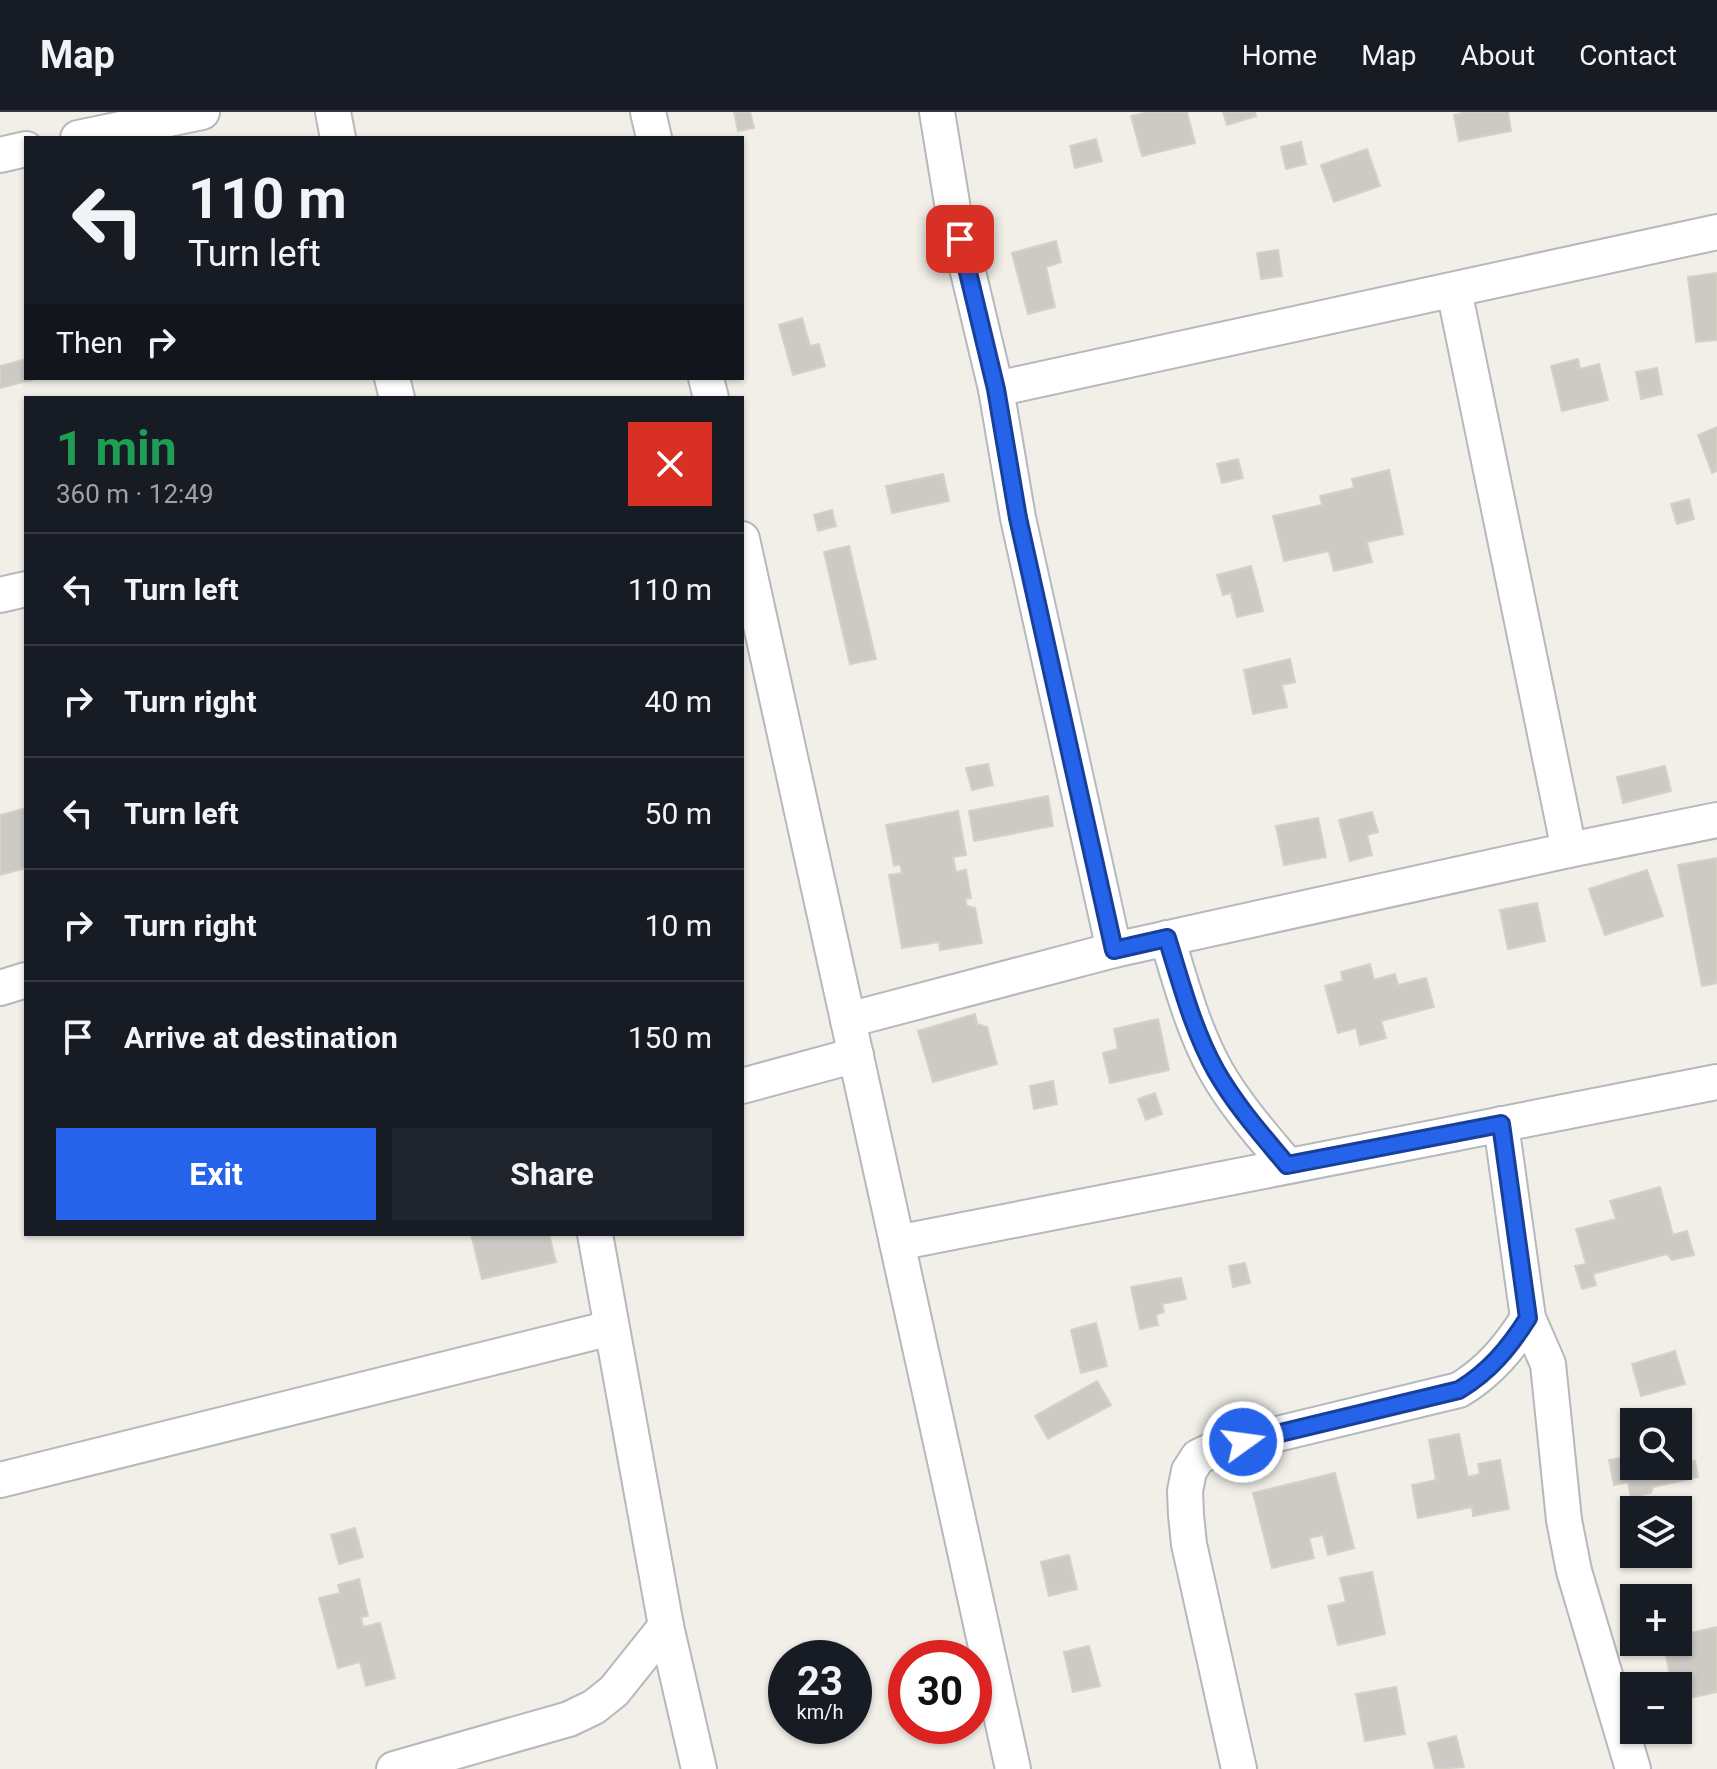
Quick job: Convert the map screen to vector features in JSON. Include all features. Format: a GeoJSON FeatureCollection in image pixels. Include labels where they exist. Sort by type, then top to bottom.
{"type":"FeatureCollection","features":[{"type":"Feature","properties":{"kind":"street"},"geometry":{"type":"LineString","coordinates":[[88,136],[202,112]]}},
{"type":"Feature","properties":{"kind":"street"},"geometry":{"type":"LineString","coordinates":[[333,112],[338,136]]}},
{"type":"Feature","properties":{"kind":"street"},"geometry":{"type":"LineString","coordinates":[[648,112],[654,136]]}},
{"type":"Feature","properties":{"kind":"street"},"geometry":{"type":"LineString","coordinates":[[937,112],[953,209],[996,389],[1018,518],[1114,950]]}},
{"type":"Feature","properties":{"kind":"street"},"geometry":{"type":"LineString","coordinates":[[0,155],[24,149]]}},
{"type":"Feature","properties":{"kind":"street"},"geometry":{"type":"LineString","coordinates":[[996,389],[1717,232]]}},
{"type":"Feature","properties":{"kind":"street"},"geometry":{"type":"LineString","coordinates":[[1454,290],[1569,850]]}},
{"type":"Feature","properties":{"kind":"street"},"geometry":{"type":"LineString","coordinates":[[744,548],[1013,1769]]}},
{"type":"Feature","properties":{"kind":"street"},"geometry":{"type":"LineString","coordinates":[[0,595],[24,589]]}},
{"type":"Feature","properties":{"kind":"street"},"geometry":{"type":"LineString","coordinates":[[848,1020],[1114,950],[1717,820]]}},
{"type":"Feature","properties":{"kind":"street"},"geometry":{"type":"LineString","coordinates":[[1167,938],[1191,1014],[1216,1071],[1238,1105],[1287,1165]]}},
{"type":"Feature","properties":{"kind":"street"},"geometry":{"type":"LineString","coordinates":[[0,988],[24,981]]}},
{"type":"Feature","properties":{"kind":"street"},"geometry":{"type":"LineString","coordinates":[[744,1085],[856,1055]]}},
{"type":"Feature","properties":{"kind":"street"},"geometry":{"type":"LineString","coordinates":[[897,1243],[1717,1082]]}},
{"type":"Feature","properties":{"kind":"street"},"geometry":{"type":"LineString","coordinates":[[1501,1124],[1528,1318],[1548,1364],[1564,1520],[1574,1571],[1633,1769]]}},
{"type":"Feature","properties":{"kind":"street"},"geometry":{"type":"LineString","coordinates":[[595,1236],[666,1626],[699,1769]]}},
{"type":"Feature","properties":{"kind":"street"},"geometry":{"type":"LineString","coordinates":[[1239,1769],[1189,1544],[1185,1491],[1189,1471],[1198,1457],[1215,1449],[1459,1390],[1474,1381],[1508,1350],[1528,1318]]}},
{"type":"Feature","properties":{"kind":"street"},"geometry":{"type":"LineString","coordinates":[[0,1480],[611,1328]]}},
{"type":"Feature","properties":{"kind":"street"},"geometry":{"type":"LineString","coordinates":[[394,1769],[569,1719],[594,1707],[614,1691],[666,1626]]}},
{"type":"Feature","properties":{"kind":"building"},"geometry":{"type":"Polygon","coordinates":[[[734,112],[750,112],[754,128],[738,131],[734,112]]]}},
{"type":"Feature","properties":{"kind":"building"},"geometry":{"type":"Polygon","coordinates":[[[1148,112],[1187,112],[1195,143],[1142,156],[1131,116],[1148,112]]]}},
{"type":"Feature","properties":{"kind":"building"},"geometry":{"type":"Polygon","coordinates":[[[1223,112],[1255,112],[1256,116],[1227,125],[1223,112]]]}},
{"type":"Feature","properties":{"kind":"building"},"geometry":{"type":"Polygon","coordinates":[[[1508,112],[1511,131],[1459,141],[1454,115],[1508,112]]]}},
{"type":"Feature","properties":{"kind":"building"},"geometry":{"type":"Polygon","coordinates":[[[1096,139],[1102,161],[1075,168],[1070,146],[1096,139]]]}},
{"type":"Feature","properties":{"kind":"building"},"geometry":{"type":"Polygon","coordinates":[[[1301,142],[1306,164],[1286,169],[1281,147],[1301,142]]]}},
{"type":"Feature","properties":{"kind":"building"},"geometry":{"type":"Polygon","coordinates":[[[1367,149],[1380,186],[1334,202],[1321,165],[1367,149]]]}},
{"type":"Feature","properties":{"kind":"building"},"geometry":{"type":"Polygon","coordinates":[[[1056,241],[1061,262],[1046,267],[1055,307],[1028,314],[1012,253],[1056,241]]]}},
{"type":"Feature","properties":{"kind":"building"},"geometry":{"type":"Polygon","coordinates":[[[1278,250],[1282,276],[1261,279],[1257,253],[1278,250]]]}},
{"type":"Feature","properties":{"kind":"building"},"geometry":{"type":"Polygon","coordinates":[[[1717,273],[1717,340],[1696,342],[1688,277],[1717,273]]]}},
{"type":"Feature","properties":{"kind":"building"},"geometry":{"type":"Polygon","coordinates":[[[802,318],[810,346],[819,344],[825,366],[793,375],[779,325],[802,318]]]}},
{"type":"Feature","properties":{"kind":"building"},"geometry":{"type":"Polygon","coordinates":[[[1578,359],[1580,369],[1599,364],[1608,400],[1562,411],[1551,366],[1578,359]]]}},
{"type":"Feature","properties":{"kind":"building"},"geometry":{"type":"Polygon","coordinates":[[[24,360],[24,380],[31,380],[0,388],[0,366],[24,360]]]}},
{"type":"Feature","properties":{"kind":"building"},"geometry":{"type":"Polygon","coordinates":[[[1657,368],[1662,394],[1641,399],[1636,372],[1657,368]]]}},
{"type":"Feature","properties":{"kind":"building"},"geometry":{"type":"Polygon","coordinates":[[[1717,427],[1717,471],[1712,473],[1698,435],[1717,427]]]}},
{"type":"Feature","properties":{"kind":"building"},"geometry":{"type":"Polygon","coordinates":[[[1238,459],[1243,478],[1222,483],[1217,464],[1238,459]]]}},
{"type":"Feature","properties":{"kind":"building"},"geometry":{"type":"Polygon","coordinates":[[[1389,470],[1403,534],[1367,542],[1372,562],[1334,571],[1329,551],[1284,561],[1273,516],[1322,505],[1320,496],[1354,488],[1352,479],[1389,470]]]}},
{"type":"Feature","properties":{"kind":"building"},"geometry":{"type":"Polygon","coordinates":[[[943,474],[949,501],[892,513],[886,486],[943,474]]]}},
{"type":"Feature","properties":{"kind":"building"},"geometry":{"type":"Polygon","coordinates":[[[1689,499],[1694,519],[1677,524],[1671,504],[1689,499]]]}},
{"type":"Feature","properties":{"kind":"building"},"geometry":{"type":"Polygon","coordinates":[[[832,510],[836,526],[818,531],[814,515],[832,510]]]}},
{"type":"Feature","properties":{"kind":"building"},"geometry":{"type":"Polygon","coordinates":[[[849,546],[876,659],[850,664],[824,552],[849,546]]]}},
{"type":"Feature","properties":{"kind":"building"},"geometry":{"type":"Polygon","coordinates":[[[1251,566],[1263,611],[1237,617],[1231,593],[1223,595],[1217,575],[1251,566]]]}},
{"type":"Feature","properties":{"kind":"building"},"geometry":{"type":"Polygon","coordinates":[[[1290,659],[1295,682],[1282,685],[1287,707],[1253,714],[1244,670],[1290,659]]]}},
{"type":"Feature","properties":{"kind":"building"},"geometry":{"type":"Polygon","coordinates":[[[988,764],[993,785],[972,790],[966,768],[988,764]]]}},
{"type":"Feature","properties":{"kind":"building"},"geometry":{"type":"Polygon","coordinates":[[[1665,766],[1671,791],[1623,803],[1617,777],[1665,766]]]}},
{"type":"Feature","properties":{"kind":"building"},"geometry":{"type":"Polygon","coordinates":[[[1048,796],[1053,826],[974,841],[969,811],[1048,796]]]}},
{"type":"Feature","properties":{"kind":"building"},"geometry":{"type":"Polygon","coordinates":[[[24,809],[24,869],[0,875],[0,815],[24,809]]]}},
{"type":"Feature","properties":{"kind":"building"},"geometry":{"type":"Polygon","coordinates":[[[958,811],[966,855],[953,857],[956,872],[966,870],[971,898],[965,899],[967,906],[975,908],[982,943],[940,950],[939,942],[902,948],[889,875],[902,873],[900,864],[894,866],[886,825],[958,811]]]}},
{"type":"Feature","properties":{"kind":"building"},"geometry":{"type":"Polygon","coordinates":[[[1372,812],[1378,832],[1367,835],[1372,855],[1350,861],[1339,820],[1372,812]]]}},
{"type":"Feature","properties":{"kind":"building"},"geometry":{"type":"Polygon","coordinates":[[[1318,818],[1326,857],[1284,865],[1276,826],[1318,818]]]}},
{"type":"Feature","properties":{"kind":"building"},"geometry":{"type":"Polygon","coordinates":[[[1717,858],[1717,983],[1702,986],[1678,865],[1717,858]]]}},
{"type":"Feature","properties":{"kind":"building"},"geometry":{"type":"Polygon","coordinates":[[[1647,870],[1663,916],[1605,935],[1589,889],[1647,870]]]}},
{"type":"Feature","properties":{"kind":"building"},"geometry":{"type":"Polygon","coordinates":[[[1537,903],[1545,941],[1508,949],[1500,910],[1537,903]]]}},
{"type":"Feature","properties":{"kind":"building"},"geometry":{"type":"Polygon","coordinates":[[[1370,964],[1374,980],[1395,974],[1398,985],[1426,978],[1434,1007],[1381,1021],[1386,1038],[1360,1045],[1356,1028],[1338,1033],[1325,986],[1343,981],[1341,972],[1370,964]]]}},
{"type":"Feature","properties":{"kind":"building"},"geometry":{"type":"Polygon","coordinates":[[[975,1014],[977,1024],[987,1027],[997,1064],[933,1082],[918,1031],[975,1014]]]}},
{"type":"Feature","properties":{"kind":"building"},"geometry":{"type":"Polygon","coordinates":[[[1158,1019],[1169,1070],[1110,1083],[1103,1053],[1118,1049],[1114,1029],[1158,1019]]]}},
{"type":"Feature","properties":{"kind":"building"},"geometry":{"type":"Polygon","coordinates":[[[1053,1081],[1057,1104],[1034,1109],[1030,1086],[1053,1081]]]}},
{"type":"Feature","properties":{"kind":"building"},"geometry":{"type":"Polygon","coordinates":[[[1155,1093],[1162,1114],[1146,1120],[1138,1099],[1155,1093]]]}},
{"type":"Feature","properties":{"kind":"building"},"geometry":{"type":"Polygon","coordinates":[[[1660,1187],[1673,1235],[1687,1231],[1694,1255],[1672,1260],[1667,1254],[1593,1274],[1596,1285],[1582,1289],[1575,1266],[1586,1264],[1576,1229],[1616,1219],[1610,1201],[1660,1187]]]}},
{"type":"Feature","properties":{"kind":"building"},"geometry":{"type":"Polygon","coordinates":[[[471,1236],[550,1236],[556,1262],[482,1279],[471,1236]]]}},
{"type":"Feature","properties":{"kind":"building"},"geometry":{"type":"Polygon","coordinates":[[[1245,1263],[1250,1283],[1233,1287],[1229,1266],[1245,1263]]]}},
{"type":"Feature","properties":{"kind":"building"},"geometry":{"type":"Polygon","coordinates":[[[1181,1278],[1186,1299],[1162,1304],[1164,1312],[1156,1315],[1158,1325],[1140,1329],[1131,1287],[1181,1278]]]}},
{"type":"Feature","properties":{"kind":"building"},"geometry":{"type":"Polygon","coordinates":[[[1096,1323],[1107,1366],[1081,1373],[1071,1330],[1096,1323]]]}},
{"type":"Feature","properties":{"kind":"building"},"geometry":{"type":"Polygon","coordinates":[[[1675,1351],[1685,1384],[1641,1396],[1632,1364],[1675,1351]]]}},
{"type":"Feature","properties":{"kind":"building"},"geometry":{"type":"Polygon","coordinates":[[[1097,1381],[1111,1405],[1048,1439],[1035,1416],[1097,1381]]]}},
{"type":"Feature","properties":{"kind":"building"},"geometry":{"type":"Polygon","coordinates":[[[1459,1434],[1468,1477],[1480,1474],[1478,1464],[1500,1460],[1509,1509],[1473,1516],[1472,1507],[1418,1518],[1412,1485],[1436,1480],[1429,1440],[1459,1434]]]}},
{"type":"Feature","properties":{"kind":"building"},"geometry":{"type":"Polygon","coordinates":[[[1620,1458],[1620,1480],[1684,1480],[1653,1487],[1651,1493],[1631,1496],[1628,1482],[1614,1485],[1609,1460],[1620,1458]]]}},
{"type":"Feature","properties":{"kind":"building"},"geometry":{"type":"Polygon","coordinates":[[[1695,1461],[1698,1477],[1692,1478],[1692,1462],[1695,1461]]]}},
{"type":"Feature","properties":{"kind":"building"},"geometry":{"type":"Polygon","coordinates":[[[1335,1473],[1354,1548],[1328,1555],[1323,1535],[1309,1538],[1314,1558],[1272,1568],[1253,1493],[1335,1473]]]}},
{"type":"Feature","properties":{"kind":"building"},"geometry":{"type":"Polygon","coordinates":[[[355,1528],[363,1557],[339,1564],[331,1535],[355,1528]]]}},
{"type":"Feature","properties":{"kind":"building"},"geometry":{"type":"Polygon","coordinates":[[[1069,1555],[1077,1589],[1049,1596],[1041,1562],[1069,1555]]]}},
{"type":"Feature","properties":{"kind":"building"},"geometry":{"type":"Polygon","coordinates":[[[1372,1572],[1385,1634],[1338,1645],[1328,1606],[1346,1602],[1340,1578],[1372,1572]]]}},
{"type":"Feature","properties":{"kind":"building"},"geometry":{"type":"Polygon","coordinates":[[[359,1579],[368,1616],[361,1617],[363,1627],[380,1623],[395,1678],[366,1686],[360,1662],[338,1668],[319,1598],[340,1593],[338,1585],[359,1579]]]}},
{"type":"Feature","properties":{"kind":"building"},"geometry":{"type":"Polygon","coordinates":[[[1717,1627],[1717,1692],[1692,1697],[1692,1672],[1669,1672],[1666,1656],[1692,1656],[1692,1633],[1717,1627]]]}},
{"type":"Feature","properties":{"kind":"building"},"geometry":{"type":"Polygon","coordinates":[[[1089,1646],[1100,1686],[1073,1692],[1064,1652],[1089,1646]]]}},
{"type":"Feature","properties":{"kind":"building"},"geometry":{"type":"Polygon","coordinates":[[[1396,1687],[1405,1734],[1365,1741],[1356,1694],[1396,1687]]]}},
{"type":"Feature","properties":{"kind":"building"},"geometry":{"type":"Polygon","coordinates":[[[1456,1736],[1464,1767],[1435,1769],[1428,1743],[1456,1736]]]}},
{"type":"Feature","properties":{"kind":"route"},"geometry":{"type":"LineString","coordinates":[[960,239],[996,389],[1018,518],[1114,950],[1167,938],[1191,1014],[1216,1071],[1238,1105],[1287,1165],[1501,1124],[1528,1318],[1508,1350],[1474,1381],[1459,1390],[1243,1442]]}}]}
